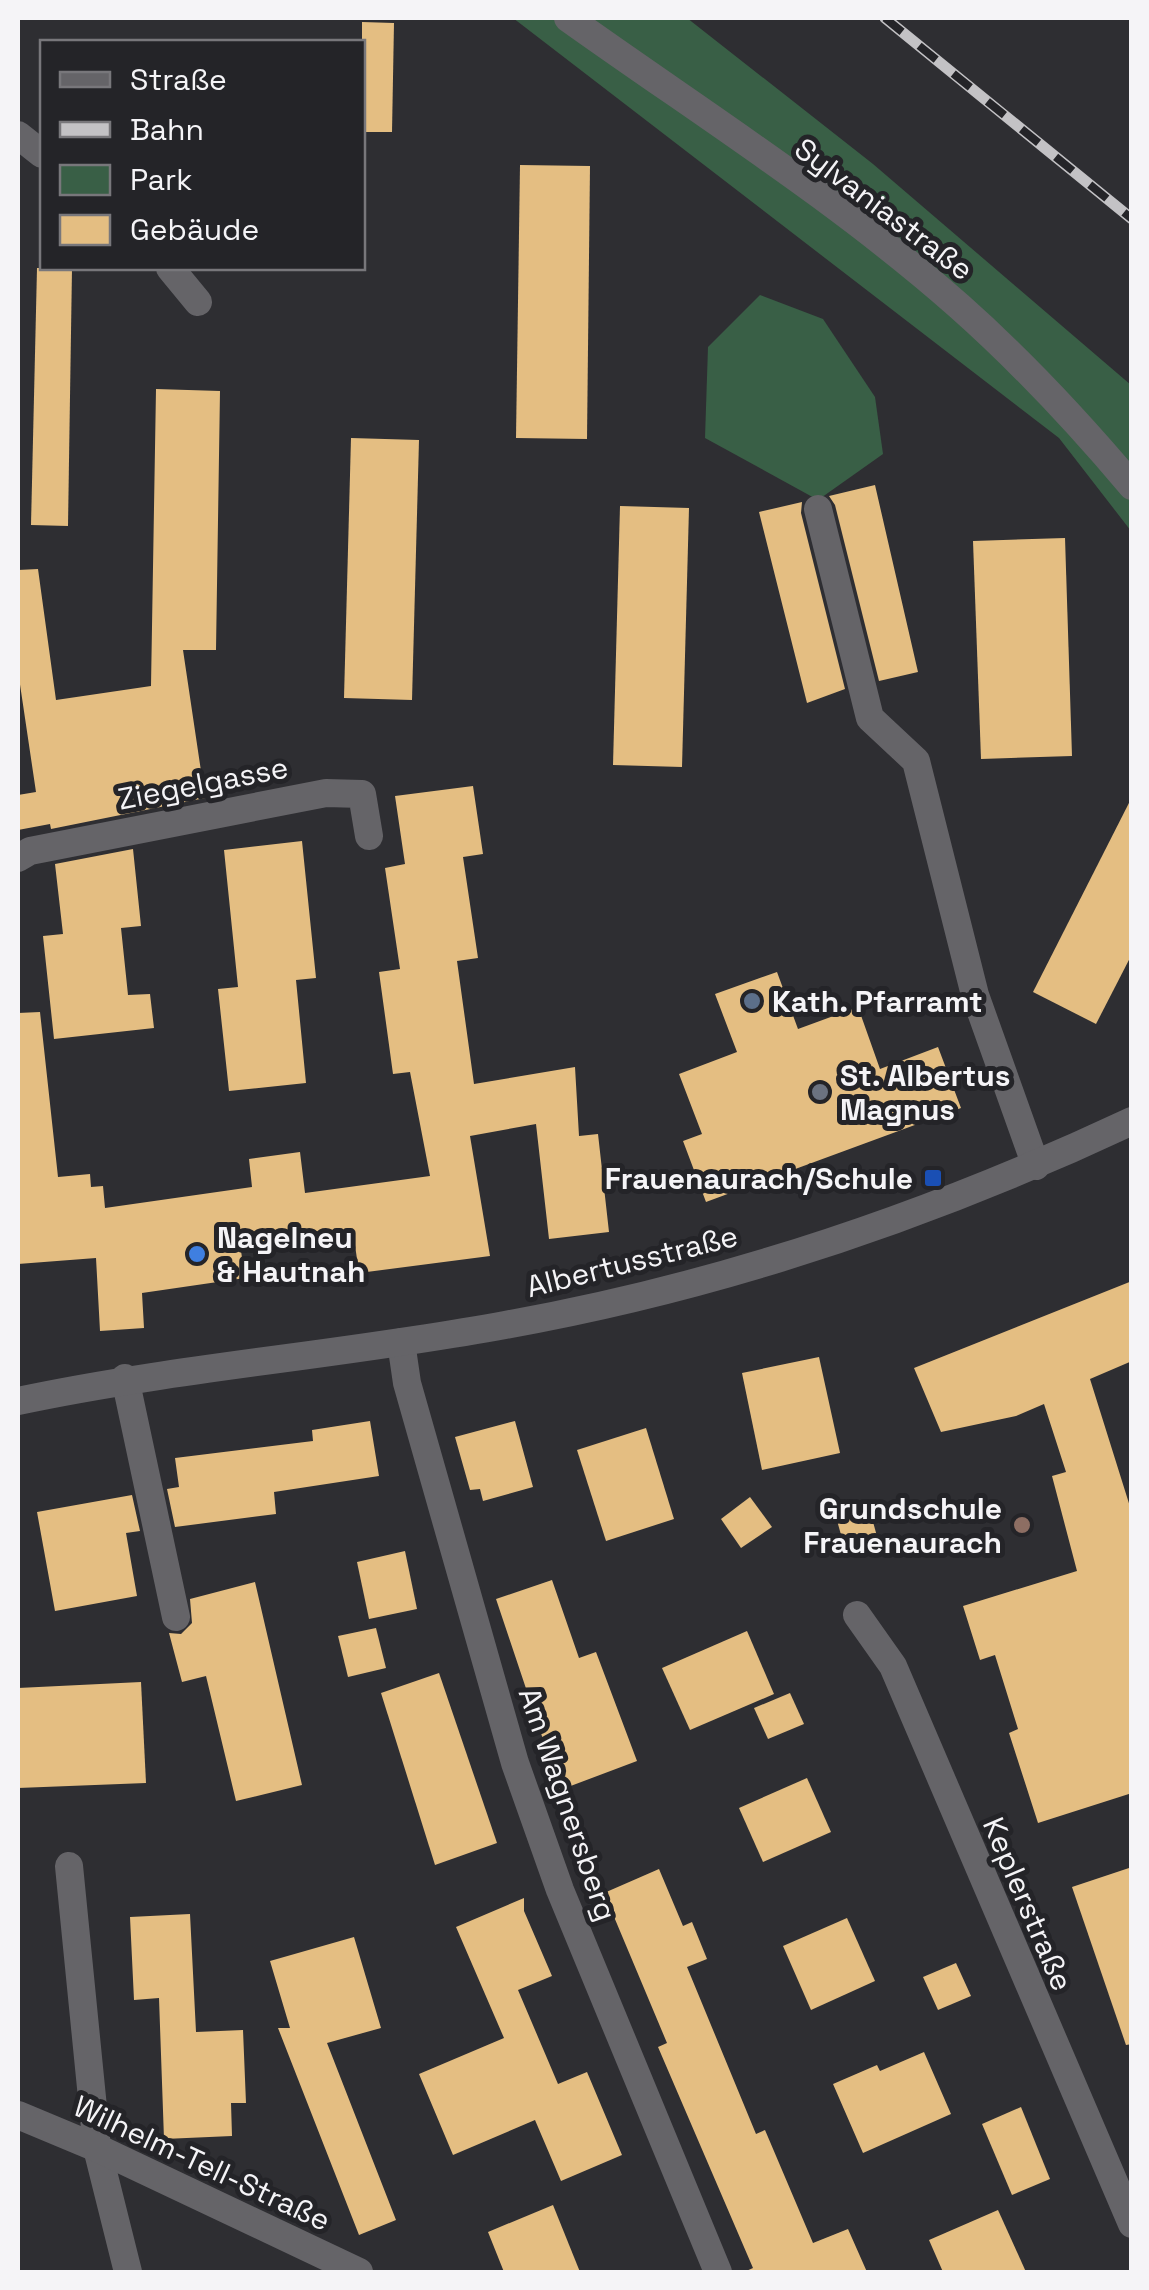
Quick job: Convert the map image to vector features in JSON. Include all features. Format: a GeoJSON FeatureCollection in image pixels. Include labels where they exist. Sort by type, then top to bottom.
{"type":"FeatureCollection","features":[{"type":"Feature","properties":{"kind":"street","name":"Sylvaniastraße"},"geometry":{"type":"LineString","coordinates":[[568,18],[848,219],[957,304],[1056,398],[1132,486]]}},
{"type":"Feature","properties":{"kind":"street"},"geometry":{"type":"LineString","coordinates":[[18,135],[40,152]]}},
{"type":"Feature","properties":{"kind":"street"},"geometry":{"type":"LineString","coordinates":[[172,270],[198,302]]}},
{"type":"Feature","properties":{"kind":"street"},"geometry":{"type":"LineString","coordinates":[[818,509],[870,718],[916,761],[975,995],[1036,1166]]}},
{"type":"Feature","properties":{"kind":"street","name":"Ziegelgasse"},"geometry":{"type":"LineString","coordinates":[[18,858],[48,847],[326,793],[362,794],[369,836]]}},
{"type":"Feature","properties":{"kind":"street","name":"Albertusstraße"},"geometry":{"type":"LineString","coordinates":[[18,1402],[125,1378],[507,1325],[720,1275],[843,1240],[1036,1166],[1132,1121]]}},
{"type":"Feature","properties":{"kind":"street","name":"Am Wagnersberg"},"geometry":{"type":"LineString","coordinates":[[401,1342],[406,1383],[515,1764],[560,1890],[718,2272]]}},
{"type":"Feature","properties":{"kind":"street"},"geometry":{"type":"LineString","coordinates":[[125,1378],[176,1618]]}},
{"type":"Feature","properties":{"kind":"street","name":"Keplerstraße"},"geometry":{"type":"LineString","coordinates":[[858,1615],[893,1666],[1132,2224]]}},
{"type":"Feature","properties":{"kind":"street"},"geometry":{"type":"LineString","coordinates":[[69,1866],[97,2148],[128,2272]]}},
{"type":"Feature","properties":{"kind":"street","name":"Wilhelm-Tell-Straße"},"geometry":{"type":"LineString","coordinates":[[18,2115],[97,2148],[359,2272]]}},
{"type":"Feature","properties":{"kind":"green space"},"geometry":{"type":"Polygon","coordinates":[[[513,18],[687,18],[873,164],[1131,385],[1131,531],[1059,438],[513,18]]]}},
{"type":"Feature","properties":{"kind":"green space"},"geometry":{"type":"Polygon","coordinates":[[[760,295],[823,319],[875,397],[883,454],[818,500],[705,438],[708,347],[760,295]]]}},
{"type":"Feature","properties":{"kind":"building"},"geometry":{"type":"Polygon","coordinates":[[[362,22],[394,23],[392,132],[365,132],[362,22]]]}},
{"type":"Feature","properties":{"kind":"building"},"geometry":{"type":"Polygon","coordinates":[[[520,165],[590,166],[587,439],[516,438],[520,165]]]}},
{"type":"Feature","properties":{"kind":"building"},"geometry":{"type":"Polygon","coordinates":[[[37,268],[72,270],[68,526],[31,525],[37,268]]]}},
{"type":"Feature","properties":{"kind":"building"},"geometry":{"type":"Polygon","coordinates":[[[156,389],[220,391],[216,650],[183,650],[205,798],[51,829],[50,824],[18,830],[18,795],[36,792],[18,671],[18,570],[38,569],[56,700],[151,686],[156,389]]]}},
{"type":"Feature","properties":{"kind":"building"},"geometry":{"type":"Polygon","coordinates":[[[351,438],[419,440],[412,700],[344,698],[351,438]]]}},
{"type":"Feature","properties":{"kind":"building"},"geometry":{"type":"Polygon","coordinates":[[[875,485],[918,672],[879,681],[835,505],[829,496],[875,485]]]}},
{"type":"Feature","properties":{"kind":"building"},"geometry":{"type":"Polygon","coordinates":[[[802,502],[801,513],[845,689],[807,703],[759,512],[802,502]]]}},
{"type":"Feature","properties":{"kind":"building"},"geometry":{"type":"Polygon","coordinates":[[[620,506],[689,508],[682,767],[613,765],[620,506]]]}},
{"type":"Feature","properties":{"kind":"building"},"geometry":{"type":"Polygon","coordinates":[[[1065,538],[1072,756],[981,759],[973,541],[1065,538]]]}},
{"type":"Feature","properties":{"kind":"building"},"geometry":{"type":"Polygon","coordinates":[[[473,786],[483,854],[463,857],[478,958],[457,961],[474,1084],[575,1067],[579,1136],[598,1134],[609,1232],[549,1239],[536,1124],[470,1136],[490,1256],[359,1273],[353,1231],[240,1244],[245,1278],[142,1293],[144,1328],[100,1331],[96,1258],[18,1264],[18,1013],[40,1012],[58,1177],[90,1174],[91,1187],[103,1186],[105,1208],[252,1187],[249,1159],[300,1152],[305,1193],[430,1176],[410,1072],[393,1074],[379,972],[400,969],[385,868],[405,864],[395,796],[473,786]]]}},
{"type":"Feature","properties":{"kind":"building"},"geometry":{"type":"Polygon","coordinates":[[[1132,797],[1132,954],[1096,1024],[1033,992],[1132,797]]]}},
{"type":"Feature","properties":{"kind":"building"},"geometry":{"type":"Polygon","coordinates":[[[302,841],[316,978],[296,980],[306,1083],[229,1091],[218,989],[238,987],[224,850],[302,841]]]}},
{"type":"Feature","properties":{"kind":"building"},"geometry":{"type":"Polygon","coordinates":[[[133,849],[141,926],[121,928],[128,995],[150,994],[154,1028],[54,1039],[43,936],[63,934],[55,864],[133,849]]]}},
{"type":"Feature","properties":{"kind":"building","name":"St. Albertus Magnus"},"geometry":{"type":"Polygon","coordinates":[[[777,972],[798,1029],[858,1007],[880,1069],[938,1047],[961,1108],[706,1202],[683,1141],[702,1134],[679,1074],[737,1052],[715,994],[777,972]]]}},
{"type":"Feature","properties":{"kind":"building"},"geometry":{"type":"Polygon","coordinates":[[[1132,1281],[1132,1361],[1090,1379],[1132,1513],[1132,1793],[1038,1823],[1009,1733],[1018,1729],[995,1655],[980,1660],[963,1606],[1077,1571],[1052,1476],[1066,1472],[1044,1404],[1016,1416],[941,1432],[914,1368],[1132,1281]]]}},
{"type":"Feature","properties":{"kind":"building"},"geometry":{"type":"Polygon","coordinates":[[[819,1357],[840,1453],[762,1470],[742,1373],[819,1357]]]}},
{"type":"Feature","properties":{"kind":"building"},"geometry":{"type":"Polygon","coordinates":[[[370,1421],[379,1476],[274,1492],[276,1514],[175,1527],[167,1489],[179,1487],[175,1458],[313,1441],[312,1430],[370,1421]]]}},
{"type":"Feature","properties":{"kind":"building"},"geometry":{"type":"Polygon","coordinates":[[[515,1421],[533,1487],[483,1501],[480,1489],[470,1490],[455,1437],[515,1421]]]}},
{"type":"Feature","properties":{"kind":"building"},"geometry":{"type":"Polygon","coordinates":[[[646,1428],[674,1519],[606,1541],[577,1450],[646,1428]]]}},
{"type":"Feature","properties":{"kind":"building"},"geometry":{"type":"Polygon","coordinates":[[[132,1495],[140,1531],[126,1533],[137,1596],[55,1611],[37,1512],[132,1495]]]}},
{"type":"Feature","properties":{"kind":"building"},"geometry":{"type":"Polygon","coordinates":[[[750,1497],[772,1527],[741,1548],[721,1519],[750,1497]]]}},
{"type":"Feature","properties":{"kind":"building"},"geometry":{"type":"Polygon","coordinates":[[[870,1511],[878,1540],[845,1549],[836,1517],[870,1511]]]}},
{"type":"Feature","properties":{"kind":"building"},"geometry":{"type":"Polygon","coordinates":[[[405,1551],[417,1609],[369,1619],[357,1562],[405,1551]]]}},
{"type":"Feature","properties":{"kind":"building"},"geometry":{"type":"Polygon","coordinates":[[[552,1580],[579,1658],[596,1652],[637,1761],[560,1790],[496,1599],[552,1580]]]}},
{"type":"Feature","properties":{"kind":"building"},"geometry":{"type":"Polygon","coordinates":[[[255,1582],[302,1785],[236,1801],[206,1676],[182,1682],[169,1633],[181,1634],[192,1623],[190,1599],[255,1582]]]}},
{"type":"Feature","properties":{"kind":"building"},"geometry":{"type":"Polygon","coordinates":[[[376,1628],[386,1668],[348,1677],[338,1636],[376,1628]]]}},
{"type":"Feature","properties":{"kind":"building"},"geometry":{"type":"Polygon","coordinates":[[[747,1631],[774,1694],[690,1730],[662,1668],[747,1631]]]}},
{"type":"Feature","properties":{"kind":"building"},"geometry":{"type":"Polygon","coordinates":[[[439,1673],[497,1843],[435,1865],[381,1693],[439,1673]]]}},
{"type":"Feature","properties":{"kind":"building"},"geometry":{"type":"Polygon","coordinates":[[[141,1682],[146,1783],[18,1788],[18,1688],[141,1682]]]}},
{"type":"Feature","properties":{"kind":"building"},"geometry":{"type":"Polygon","coordinates":[[[790,1693],[804,1724],[768,1739],[754,1708],[790,1693]]]}},
{"type":"Feature","properties":{"kind":"building"},"geometry":{"type":"Polygon","coordinates":[[[807,1778],[831,1832],[763,1862],[739,1808],[807,1778]]]}},
{"type":"Feature","properties":{"kind":"building"},"geometry":{"type":"Polygon","coordinates":[[[1132,1867],[1132,2044],[1126,2045],[1072,1887],[1132,1867]]]}},
{"type":"Feature","properties":{"kind":"building"},"geometry":{"type":"Polygon","coordinates":[[[659,1869],[683,1926],[692,1922],[707,1959],[687,1967],[756,2134],[765,2130],[813,2243],[848,2229],[867,2272],[744,2272],[753,2268],[658,2047],[667,2043],[604,1893],[659,1869]]]}},
{"type":"Feature","properties":{"kind":"building"},"geometry":{"type":"Polygon","coordinates":[[[524,1898],[524,1911],[552,1976],[518,1990],[558,2084],[587,2072],[622,2155],[561,2181],[535,2120],[453,2155],[419,2074],[504,2038],[456,1927],[524,1898]]]}},
{"type":"Feature","properties":{"kind":"building"},"geometry":{"type":"Polygon","coordinates":[[[190,1914],[196,2032],[243,2030],[246,2103],[231,2103],[232,2136],[164,2139],[159,1998],[134,2000],[130,1917],[190,1914]]]}},
{"type":"Feature","properties":{"kind":"building"},"geometry":{"type":"Polygon","coordinates":[[[847,1918],[875,1981],[811,2010],[783,1946],[847,1918]]]}},
{"type":"Feature","properties":{"kind":"building"},"geometry":{"type":"Polygon","coordinates":[[[354,1937],[381,2028],[327,2043],[396,2220],[359,2235],[278,2028],[290,2028],[270,1961],[354,1937]]]}},
{"type":"Feature","properties":{"kind":"building"},"geometry":{"type":"Polygon","coordinates":[[[956,1963],[971,1996],[938,2010],[923,1977],[956,1963]]]}},
{"type":"Feature","properties":{"kind":"building"},"geometry":{"type":"Polygon","coordinates":[[[924,2052],[951,2114],[863,2153],[833,2084],[877,2065],[880,2071],[924,2052]]]}},
{"type":"Feature","properties":{"kind":"building"},"geometry":{"type":"Polygon","coordinates":[[[1021,2107],[1050,2179],[1012,2195],[982,2124],[1021,2107]]]}},
{"type":"Feature","properties":{"kind":"building"},"geometry":{"type":"Polygon","coordinates":[[[553,2205],[580,2272],[504,2272],[488,2232],[553,2205]]]}},
{"type":"Feature","properties":{"kind":"building"},"geometry":{"type":"Polygon","coordinates":[[[998,2210],[1026,2272],[943,2272],[929,2240],[998,2210]]]}},
{"type":"Feature","properties":{"kind":"railway"},"geometry":{"type":"LineString","coordinates":[[885,18],[1132,219]]}},
{"type":"Feature","properties":{"kind":"place","name":"Kath. Pfarramt"},"geometry":{"type":"Point","coordinates":[752,1001]}},
{"type":"Feature","properties":{"kind":"place","name":"St. Albertus Magnus"},"geometry":{"type":"Point","coordinates":[820,1092]}},
{"type":"Feature","properties":{"kind":"place","name":"Frauenaurach/Schule"},"geometry":{"type":"Point","coordinates":[933,1178]}},
{"type":"Feature","properties":{"kind":"place","name":"Nagelneu & Hautnah"},"geometry":{"type":"Point","coordinates":[197,1254]}},
{"type":"Feature","properties":{"kind":"place","name":"Grundschule Frauenaurach"},"geometry":{"type":"Point","coordinates":[1022,1525]}}]}
